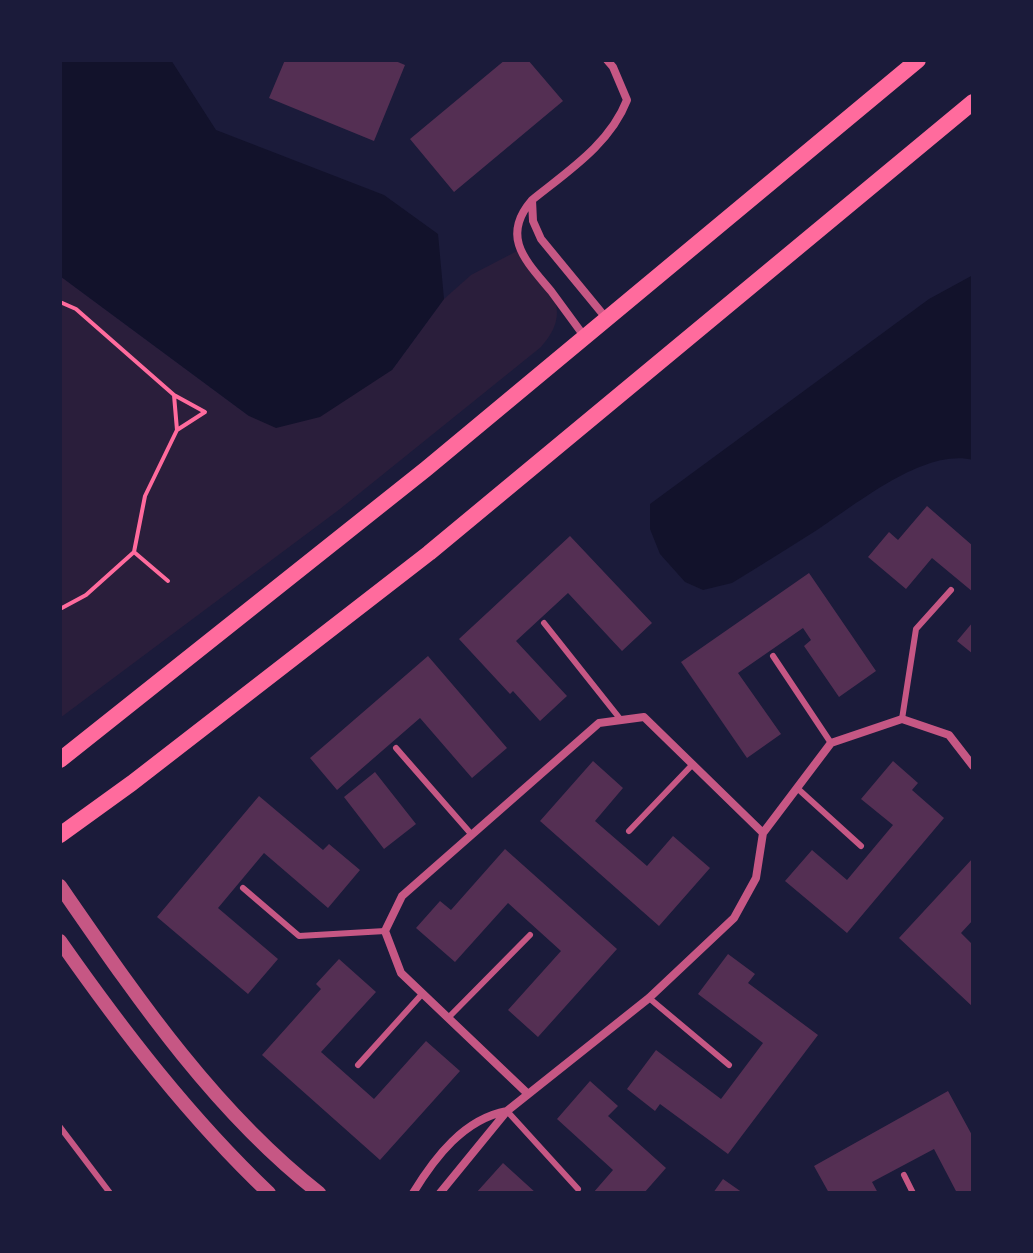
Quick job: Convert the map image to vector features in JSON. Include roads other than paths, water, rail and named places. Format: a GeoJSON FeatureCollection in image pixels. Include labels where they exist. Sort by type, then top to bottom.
{"type":"FeatureCollection","features":[{"type":"Feature","properties":{"kind":"main road"},"geometry":{"type":"LineString","coordinates":[[60,760],[426,469],[918,60]]}},
{"type":"Feature","properties":{"kind":"main road"},"geometry":{"type":"LineString","coordinates":[[60,835],[132,783],[429,553],[973,102]]}},
{"type":"Feature","properties":{"kind":"street"},"geometry":{"type":"LineString","coordinates":[[584,336],[519,250],[517,228],[523,211],[532,200],[599,145],[620,119],[627,100],[607,60]]}},
{"type":"Feature","properties":{"kind":"street"},"geometry":{"type":"LineString","coordinates":[[532,200],[533,221],[541,239],[606,318]]}},
{"type":"Feature","properties":{"kind":"street"},"geometry":{"type":"LineString","coordinates":[[528,1094],[401,973],[385,931],[402,896],[599,723],[644,717],[763,833]]}},
{"type":"Feature","properties":{"kind":"street"},"geometry":{"type":"LineString","coordinates":[[440,1193],[507,1111],[649,998],[734,918],[756,878],[763,833],[831,743],[902,719],[949,735],[973,766]]}},
{"type":"Feature","properties":{"kind":"street"},"geometry":{"type":"LineString","coordinates":[[60,886],[141,1001],[199,1075],[249,1130],[319,1193]]}},
{"type":"Feature","properties":{"kind":"street"},"geometry":{"type":"LineString","coordinates":[[60,941],[116,1022],[227,1153],[269,1193]]}},
{"type":"Feature","properties":{"kind":"street"},"geometry":{"type":"LineString","coordinates":[[413,1193],[439,1156],[460,1134],[478,1119],[507,1111]]}},
{"type":"Feature","properties":{"kind":"lane"},"geometry":{"type":"LineString","coordinates":[[902,719],[916,629],[951,590]]}},
{"type":"Feature","properties":{"kind":"lane"},"geometry":{"type":"LineString","coordinates":[[544,623],[621,720]]}},
{"type":"Feature","properties":{"kind":"lane"},"geometry":{"type":"LineString","coordinates":[[773,656],[831,743]]}},
{"type":"Feature","properties":{"kind":"lane"},"geometry":{"type":"LineString","coordinates":[[396,748],[472,835]]}},
{"type":"Feature","properties":{"kind":"lane"},"geometry":{"type":"LineString","coordinates":[[629,831],[693,764]]}},
{"type":"Feature","properties":{"kind":"lane"},"geometry":{"type":"LineString","coordinates":[[797,788],[861,846]]}},
{"type":"Feature","properties":{"kind":"lane"},"geometry":{"type":"LineString","coordinates":[[243,888],[299,936],[385,931]]}},
{"type":"Feature","properties":{"kind":"lane"},"geometry":{"type":"LineString","coordinates":[[448,1018],[530,935]]}},
{"type":"Feature","properties":{"kind":"lane"},"geometry":{"type":"LineString","coordinates":[[358,1065],[423,993]]}},
{"type":"Feature","properties":{"kind":"lane"},"geometry":{"type":"LineString","coordinates":[[649,998],[729,1065]]}},
{"type":"Feature","properties":{"kind":"lane"},"geometry":{"type":"LineString","coordinates":[[507,1111],[578,1189]]}},
{"type":"Feature","properties":{"kind":"lane"},"geometry":{"type":"LineString","coordinates":[[60,1127],[110,1193]]}},
{"type":"Feature","properties":{"kind":"lane"},"geometry":{"type":"LineString","coordinates":[[904,1175],[913,1193]]}}]}
